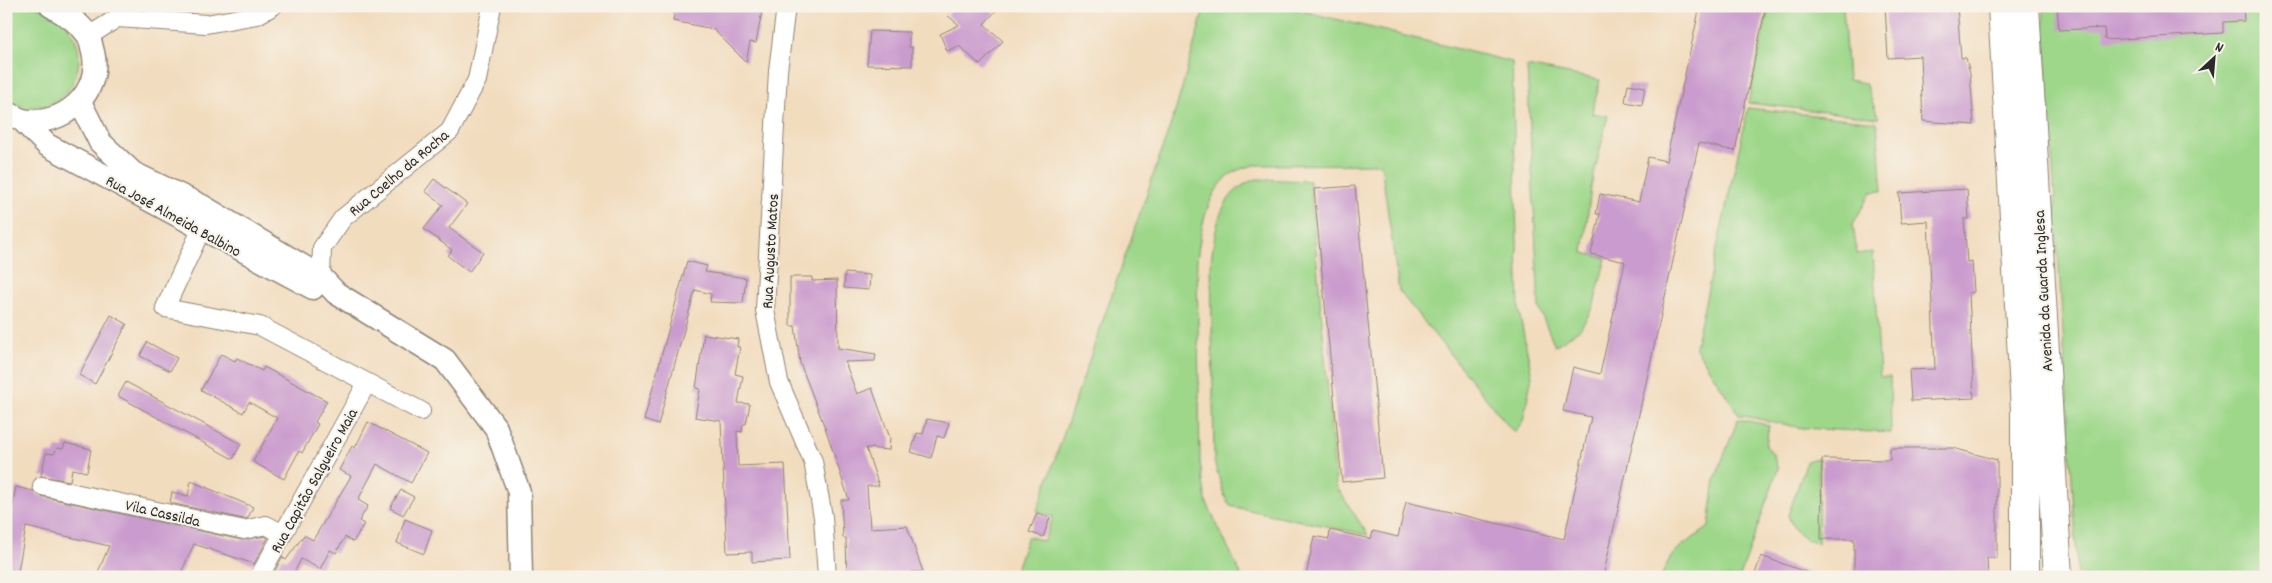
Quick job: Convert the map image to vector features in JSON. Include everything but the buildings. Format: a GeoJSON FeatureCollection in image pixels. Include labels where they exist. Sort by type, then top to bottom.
{"type":"FeatureCollection","features":[{"type":"Feature","properties":{"kind":"main road","name":"Avenida da Guarda Inglesa"},"geometry":{"type":"LineString","coordinates":[[2002,6],[2025,410],[2025,577]]}},
{"type":"Feature","properties":{"kind":"main road","name":"Avenida da Guarda Inglesa"},"geometry":{"type":"LineString","coordinates":[[2025,6],[2058,577]]}},
{"type":"Feature","properties":{"kind":"street"},"geometry":{"type":"LineString","coordinates":[[51,6],[79,21],[117,18],[206,24],[257,15],[273,6]]}},
{"type":"Feature","properties":{"kind":"street","name":"Rua Coelho da Rocha"},"geometry":{"type":"LineString","coordinates":[[328,285],[322,248],[343,218],[450,131],[477,80],[492,6]]}},
{"type":"Feature","properties":{"kind":"street","name":"Rua Augusto Matos"},"geometry":{"type":"LineString","coordinates":[[786,6],[778,71],[765,310],[779,382],[813,461],[823,517],[827,577]]}},
{"type":"Feature","properties":{"kind":"street"},"geometry":{"type":"LineString","coordinates":[[14,116],[42,121],[66,114],[80,102],[93,78],[95,61],[79,21]]}},
{"type":"Feature","properties":{"kind":"street","name":"Rua José Almeida Balbino"},"geometry":{"type":"LineString","coordinates":[[80,102],[100,142],[133,173],[202,206],[445,360],[496,428],[520,492],[521,577]]}},
{"type":"Feature","properties":{"kind":"street","name":"Rua José Almeida Balbino"},"geometry":{"type":"LineString","coordinates":[[14,116],[47,145],[201,230],[314,289],[328,285]]}},
{"type":"Feature","properties":{"kind":"street"},"geometry":{"type":"LineString","coordinates":[[202,206],[201,230],[165,308],[260,326],[421,411]]}},
{"type":"Feature","properties":{"kind":"street","name":"Rua Capitão Salgueiro Maia"},"geometry":{"type":"LineString","coordinates":[[259,577],[367,383]]}},
{"type":"Feature","properties":{"kind":"street","name":"Vila Cassilda"},"geometry":{"type":"LineString","coordinates":[[42,486],[244,530],[266,526],[283,534]]}},
{"type":"Feature","properties":{"kind":"green space"},"geometry":{"type":"Polygon","coordinates":[[[26,5],[37,7],[61,19],[74,37],[79,56],[76,76],[66,92],[50,104],[30,107],[6,100],[6,6],[26,5]]]}},
{"type":"Feature","properties":{"kind":"green space"},"geometry":{"type":"Polygon","coordinates":[[[1205,6],[1282,6],[1512,62],[1519,311],[1532,376],[1523,421],[1514,433],[1399,291],[1381,164],[1254,165],[1243,168],[1226,178],[1212,198],[1203,223],[1197,260],[1200,462],[1206,501],[1242,577],[1013,577],[1028,536],[1044,541],[1053,517],[1037,511],[1176,109],[1205,6]]]}},
{"type":"Feature","properties":{"kind":"green space"},"geometry":{"type":"Polygon","coordinates":[[[1769,6],[1843,6],[1848,80],[1865,83],[1879,118],[1748,103],[1769,6]]]}},
{"type":"Feature","properties":{"kind":"green space"},"geometry":{"type":"Polygon","coordinates":[[[2043,6],[2266,6],[2266,577],[2078,577],[2043,6]]]}},
{"type":"Feature","properties":{"kind":"green space"},"geometry":{"type":"Polygon","coordinates":[[[1527,66],[1600,80],[1592,113],[1608,116],[1591,187],[1583,253],[1606,258],[1593,308],[1580,329],[1555,346],[1539,309],[1527,66]]]}},
{"type":"Feature","properties":{"kind":"green space"},"geometry":{"type":"Polygon","coordinates":[[[1748,108],[1877,122],[1882,191],[1871,192],[1853,224],[1857,254],[1873,252],[1880,377],[1890,377],[1891,433],[1802,428],[1739,415],[1695,347],[1748,108]]]}},
{"type":"Feature","properties":{"kind":"green space"},"geometry":{"type":"Polygon","coordinates":[[[1257,179],[1310,181],[1336,486],[1368,535],[1230,506],[1224,495],[1214,461],[1211,261],[1218,223],[1227,201],[1234,192],[1257,179]]]}},
{"type":"Feature","properties":{"kind":"green space"},"geometry":{"type":"Polygon","coordinates":[[[1738,419],[1769,425],[1766,445],[1773,454],[1778,469],[1740,577],[1661,577],[1675,552],[1709,527],[1715,479],[1738,419]]]}},
{"type":"Feature","properties":{"kind":"green space"},"geometry":{"type":"Polygon","coordinates":[[[1819,459],[1818,543],[1807,540],[1798,534],[1788,515],[1807,461],[1819,459]]]}}]}
